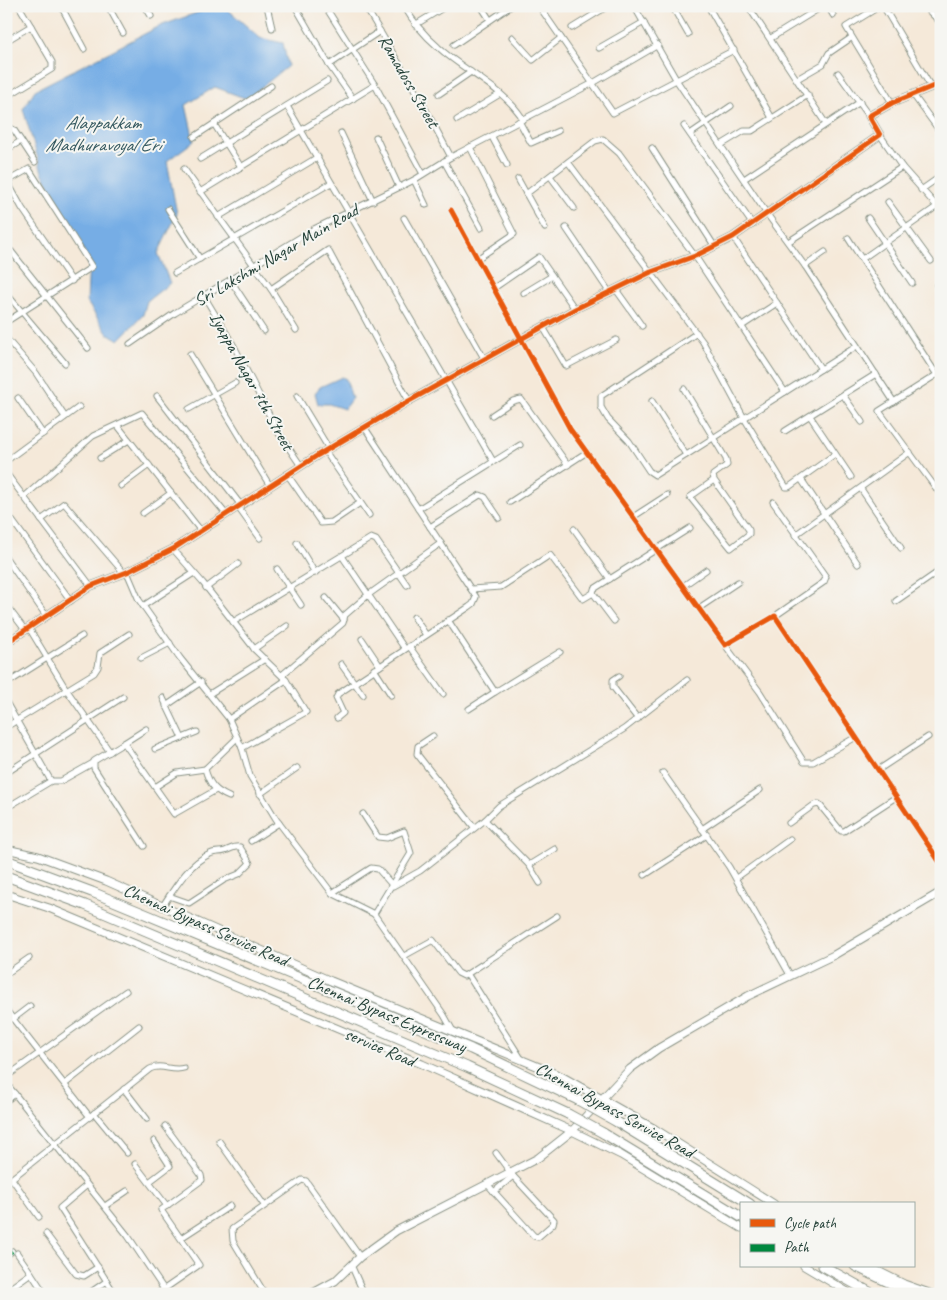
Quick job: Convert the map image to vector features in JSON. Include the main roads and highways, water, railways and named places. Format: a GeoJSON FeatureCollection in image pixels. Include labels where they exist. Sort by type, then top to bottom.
{"type":"FeatureCollection","features":[{"type":"Feature","properties":{"kind":"highway","name":"Chennai Bypass Expressway"},"geometry":{"type":"LineString","coordinates":[[6,860],[92,892],[471,1049],[578,1100],[747,1202]]}},
{"type":"Feature","properties":{"kind":"highway","name":"Chennai Bypass Expressway"},"geometry":{"type":"LineString","coordinates":[[6,876],[85,905],[467,1067],[568,1114],[603,1133],[740,1216]]}},
{"type":"Feature","properties":{"kind":"highway"},"geometry":{"type":"LineString","coordinates":[[827,1268],[873,1294]]}},
{"type":"Feature","properties":{"kind":"highway"},"geometry":{"type":"LineString","coordinates":[[859,1268],[882,1281],[913,1294]]}},
{"type":"Feature","properties":{"kind":"water","name":"Alappakkam Madhuravoyal Eri"},"geometry":{"type":"Polygon","coordinates":[[[216,6],[224,6],[260,38],[283,43],[288,66],[247,99],[215,87],[186,105],[194,141],[167,161],[177,214],[158,253],[170,283],[147,301],[143,315],[119,340],[107,333],[87,302],[89,260],[42,172],[23,109],[35,90],[160,26],[216,6]]]}},
{"type":"Feature","properties":{"kind":"water"},"geometry":{"type":"Polygon","coordinates":[[[342,377],[346,379],[352,398],[344,409],[329,404],[318,404],[315,393],[320,387],[342,377]]]}}]}
